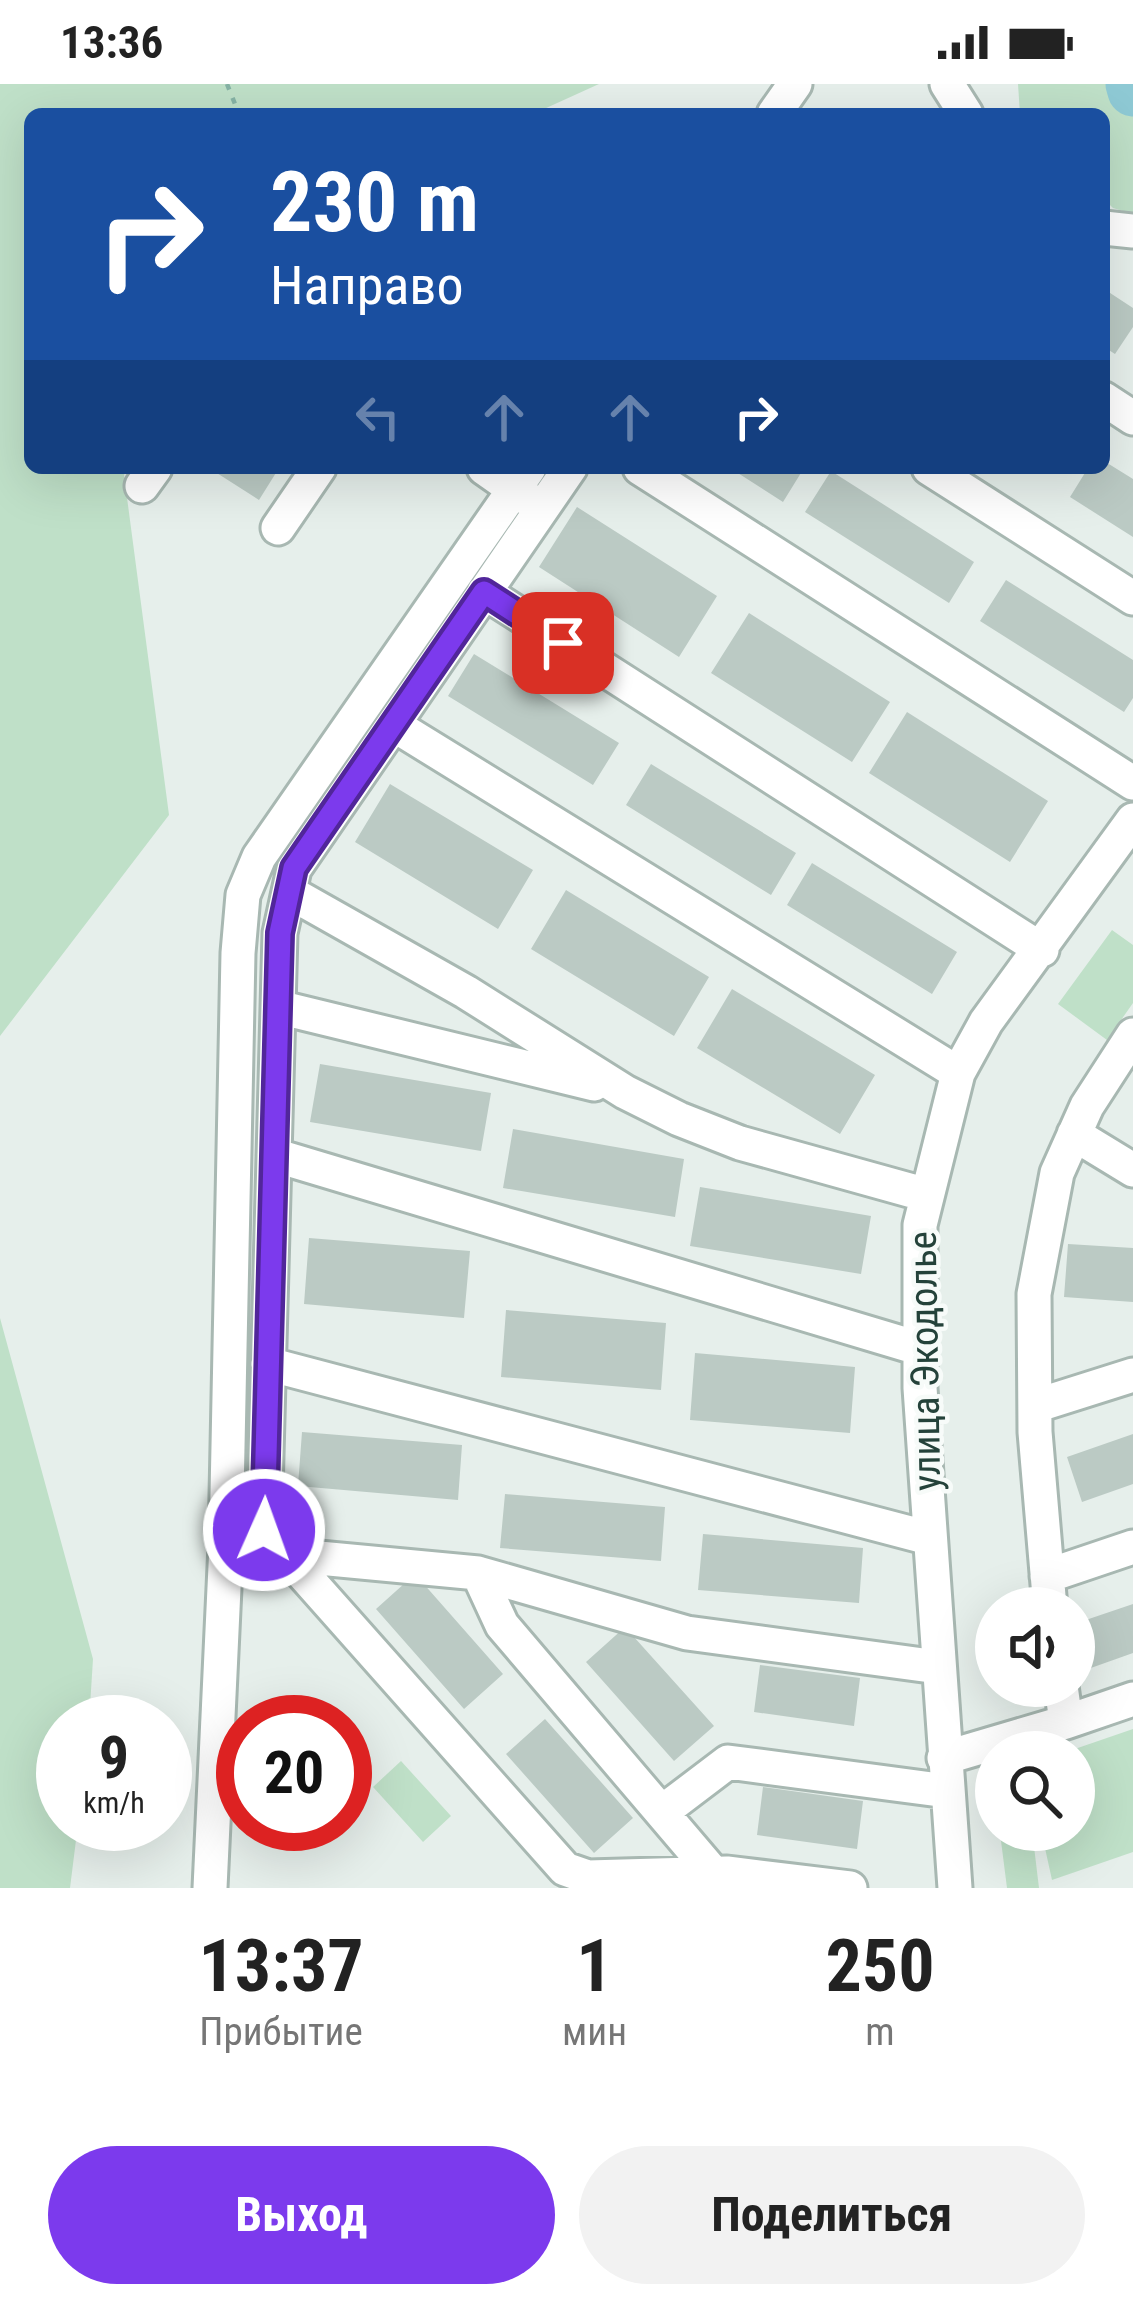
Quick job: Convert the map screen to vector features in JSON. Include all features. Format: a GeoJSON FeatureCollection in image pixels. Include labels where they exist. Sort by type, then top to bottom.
{"type":"FeatureCollection","features":[{"type":"Feature","properties":{"kind":"street"},"geometry":{"type":"LineString","coordinates":[[278,528],[315,474]]}},
{"type":"Feature","properties":{"kind":"street"},"geometry":{"type":"LineString","coordinates":[[566,474],[294,868],[280,933],[264,1530],[565,1869],[588,1877],[714,1874],[850,1888]]}},
{"type":"Feature","properties":{"kind":"street"},"geometry":{"type":"LineString","coordinates":[[649,474],[1133,783]]}},
{"type":"Feature","properties":{"kind":"street"},"geometry":{"type":"LineString","coordinates":[[938,474],[1133,598]]}},
{"type":"Feature","properties":{"kind":"street"},"geometry":{"type":"LineString","coordinates":[[210,1888],[226,1545],[243,895],[259,857],[521,478],[542,509]]}},
{"type":"Feature","properties":{"kind":"street"},"geometry":{"type":"LineString","coordinates":[[484,592],[1042,950]]}},
{"type":"Feature","properties":{"kind":"street"},"geometry":{"type":"LineString","coordinates":[[394,724],[958,1072]]}},
{"type":"Feature","properties":{"kind":"street","name":"улица Экодолье"},"geometry":{"type":"LineString","coordinates":[[955,1888],[918,1348],[920,1225],[958,1072],[986,1022],[1133,820]]}},
{"type":"Feature","properties":{"kind":"street"},"geometry":{"type":"LineString","coordinates":[[289,892],[466,992],[625,1092],[740,1143],[927,1196]]}},
{"type":"Feature","properties":{"kind":"street"},"geometry":{"type":"LineString","coordinates":[[278,1006],[625,1092]]}},
{"type":"Feature","properties":{"kind":"street"},"geometry":{"type":"LineString","coordinates":[[1049,1587],[1035,1406],[1034,1294],[1057,1173],[1087,1106],[1133,1035]]}},
{"type":"Feature","properties":{"kind":"street"},"geometry":{"type":"LineString","coordinates":[[1074,1135],[1133,1170]]}},
{"type":"Feature","properties":{"kind":"street"},"geometry":{"type":"LineString","coordinates":[[274,1155],[918,1348]]}},
{"type":"Feature","properties":{"kind":"street"},"geometry":{"type":"LineString","coordinates":[[268,1364],[929,1538]]}},
{"type":"Feature","properties":{"kind":"street"},"geometry":{"type":"LineString","coordinates":[[1035,1406],[1133,1375]]}},
{"type":"Feature","properties":{"kind":"street"},"geometry":{"type":"LineString","coordinates":[[1058,1587],[1133,1547]]}},
{"type":"Feature","properties":{"kind":"street"},"geometry":{"type":"LineString","coordinates":[[287,1556],[478,1573],[687,1634],[938,1667]]}},
{"type":"Feature","properties":{"kind":"street"},"geometry":{"type":"LineString","coordinates":[[478,1573],[502,1625],[714,1874]]}},
{"type":"Feature","properties":{"kind":"street"},"geometry":{"type":"LineString","coordinates":[[662,1812],[728,1762],[946,1774],[1133,1699]]}},
{"type":"Feature","properties":{"kind":"street"},"geometry":{"type":"LineString","coordinates":[[1064,1707],[1066,1722]]}},
{"type":"Feature","properties":{"kind":"green space"},"geometry":{"type":"Polygon","coordinates":[[[0,84],[599,84],[546,108],[24,108],[24,474],[124,474],[169,815],[0,1036],[0,84]]]}},
{"type":"Feature","properties":{"kind":"green space"},"geometry":{"type":"Polygon","coordinates":[[[1018,84],[1133,84],[1133,214],[1110,205],[1110,108],[1020,108],[1018,84]]]}},
{"type":"Feature","properties":{"kind":"green space"},"geometry":{"type":"Polygon","coordinates":[[[1112,930],[1133,945],[1133,1003],[1107,1040],[1058,1004],[1112,930]]]}},
{"type":"Feature","properties":{"kind":"green space"},"geometry":{"type":"Polygon","coordinates":[[[0,1318],[93,1659],[91,1695],[36,1695],[36,1851],[75,1851],[70,1888],[0,1888],[0,1318]]]}},
{"type":"Feature","properties":{"kind":"green space"},"geometry":{"type":"Polygon","coordinates":[[[1133,1729],[1133,1852],[1052,1880],[1046,1851],[1095,1851],[1095,1742],[1133,1729]]]}},
{"type":"Feature","properties":{"kind":"green space"},"geometry":{"type":"Polygon","coordinates":[[[401,1761],[451,1816],[423,1842],[373,1787],[401,1761]]]}},
{"type":"Feature","properties":{"kind":"green space"},"geometry":{"type":"Polygon","coordinates":[[[1002,1851],[1035,1851],[1039,1888],[1007,1888],[1002,1851]]]}},
{"type":"Feature","properties":{"kind":"building"},"geometry":{"type":"Polygon","coordinates":[[[1110,293],[1133,308],[1133,327],[1115,354],[1110,351],[1110,293]]]}},
{"type":"Feature","properties":{"kind":"building"},"geometry":{"type":"Polygon","coordinates":[[[1110,465],[1133,479],[1133,537],[1070,497],[1084,474],[1110,474],[1110,465]]]}},
{"type":"Feature","properties":{"kind":"building"},"geometry":{"type":"Polygon","coordinates":[[[218,474],[275,474],[259,500],[218,474]]]}},
{"type":"Feature","properties":{"kind":"building"},"geometry":{"type":"Polygon","coordinates":[[[739,474],[800,474],[783,502],[739,474]]]}},
{"type":"Feature","properties":{"kind":"building"},"geometry":{"type":"Polygon","coordinates":[[[829,474],[836,474],[974,562],[949,603],[805,512],[829,474]]]}},
{"type":"Feature","properties":{"kind":"building"},"geometry":{"type":"Polygon","coordinates":[[[577,507],[717,596],[679,657],[539,567],[577,507]]]}},
{"type":"Feature","properties":{"kind":"building"},"geometry":{"type":"Polygon","coordinates":[[[1006,580],[1133,660],[1133,698],[1124,712],[980,621],[1006,580]]]}},
{"type":"Feature","properties":{"kind":"building"},"geometry":{"type":"Polygon","coordinates":[[[749,613],[890,702],[852,762],[711,673],[749,613]]]}},
{"type":"Feature","properties":{"kind":"building"},"geometry":{"type":"Polygon","coordinates":[[[474,654],[619,743],[593,785],[448,696],[474,654]]]}},
{"type":"Feature","properties":{"kind":"building"},"geometry":{"type":"Polygon","coordinates":[[[907,712],[1048,801],[1010,862],[869,773],[907,712]]]}},
{"type":"Feature","properties":{"kind":"building"},"geometry":{"type":"Polygon","coordinates":[[[651,764],[796,853],[771,895],[626,805],[651,764]]]}},
{"type":"Feature","properties":{"kind":"building"},"geometry":{"type":"Polygon","coordinates":[[[390,784],[533,870],[498,929],[355,842],[390,784]]]}},
{"type":"Feature","properties":{"kind":"building"},"geometry":{"type":"Polygon","coordinates":[[[812,863],[957,952],[932,994],[787,905],[812,863]]]}},
{"type":"Feature","properties":{"kind":"building"},"geometry":{"type":"Polygon","coordinates":[[[566,890],[709,977],[674,1036],[531,949],[566,890]]]}},
{"type":"Feature","properties":{"kind":"building"},"geometry":{"type":"Polygon","coordinates":[[[732,989],[875,1075],[840,1134],[697,1048],[732,989]]]}},
{"type":"Feature","properties":{"kind":"building"},"geometry":{"type":"Polygon","coordinates":[[[320,1064],[491,1093],[481,1151],[310,1122],[320,1064]]]}},
{"type":"Feature","properties":{"kind":"building"},"geometry":{"type":"Polygon","coordinates":[[[513,1129],[684,1159],[675,1217],[503,1188],[513,1129]]]}},
{"type":"Feature","properties":{"kind":"building"},"geometry":{"type":"Polygon","coordinates":[[[700,1187],[871,1216],[861,1274],[690,1246],[700,1187]]]}},
{"type":"Feature","properties":{"kind":"building"},"geometry":{"type":"Polygon","coordinates":[[[309,1238],[470,1251],[464,1318],[304,1304],[309,1238]]]}},
{"type":"Feature","properties":{"kind":"building"},"geometry":{"type":"Polygon","coordinates":[[[1068,1244],[1133,1248],[1133,1302],[1064,1297],[1068,1244]]]}},
{"type":"Feature","properties":{"kind":"building"},"geometry":{"type":"Polygon","coordinates":[[[506,1310],[666,1323],[661,1390],[501,1377],[506,1310]]]}},
{"type":"Feature","properties":{"kind":"building"},"geometry":{"type":"Polygon","coordinates":[[[695,1353],[855,1367],[850,1433],[690,1420],[695,1353]]]}},
{"type":"Feature","properties":{"kind":"building"},"geometry":{"type":"Polygon","coordinates":[[[302,1432],[462,1445],[458,1500],[298,1486],[302,1432]]]}},
{"type":"Feature","properties":{"kind":"building"},"geometry":{"type":"Polygon","coordinates":[[[1133,1434],[1133,1484],[1082,1502],[1067,1457],[1133,1434]]]}},
{"type":"Feature","properties":{"kind":"building"},"geometry":{"type":"Polygon","coordinates":[[[505,1494],[665,1507],[661,1561],[500,1548],[505,1494]]]}},
{"type":"Feature","properties":{"kind":"building"},"geometry":{"type":"Polygon","coordinates":[[[703,1534],[863,1548],[859,1603],[698,1590],[703,1534]]]}},
{"type":"Feature","properties":{"kind":"building"},"geometry":{"type":"Polygon","coordinates":[[[415,1574],[503,1674],[464,1709],[376,1609],[415,1574]]]}},
{"type":"Feature","properties":{"kind":"building"},"geometry":{"type":"Polygon","coordinates":[[[1133,1604],[1133,1653],[1095,1667],[1095,1617],[1133,1604]]]}},
{"type":"Feature","properties":{"kind":"building"},"geometry":{"type":"Polygon","coordinates":[[[625,1627],[714,1726],[674,1761],[586,1662],[625,1627]]]}},
{"type":"Feature","properties":{"kind":"building"},"geometry":{"type":"Polygon","coordinates":[[[760,1665],[860,1678],[854,1726],[754,1712],[760,1665]]]}},
{"type":"Feature","properties":{"kind":"building"},"geometry":{"type":"Polygon","coordinates":[[[545,1719],[633,1818],[594,1853],[506,1754],[545,1719]]]}},
{"type":"Feature","properties":{"kind":"building"},"geometry":{"type":"Polygon","coordinates":[[[763,1787],[863,1801],[857,1849],[757,1835],[763,1787]]]}},
{"type":"Feature","properties":{"kind":"waterway"},"geometry":{"type":"LineString","coordinates":[[1131,84],[1133,91]]}},
{"type":"Feature","properties":{"kind":"route"},"geometry":{"type":"LineString","coordinates":[[264,1530],[280,933],[294,868],[484,592],[563,643]]}}]}
